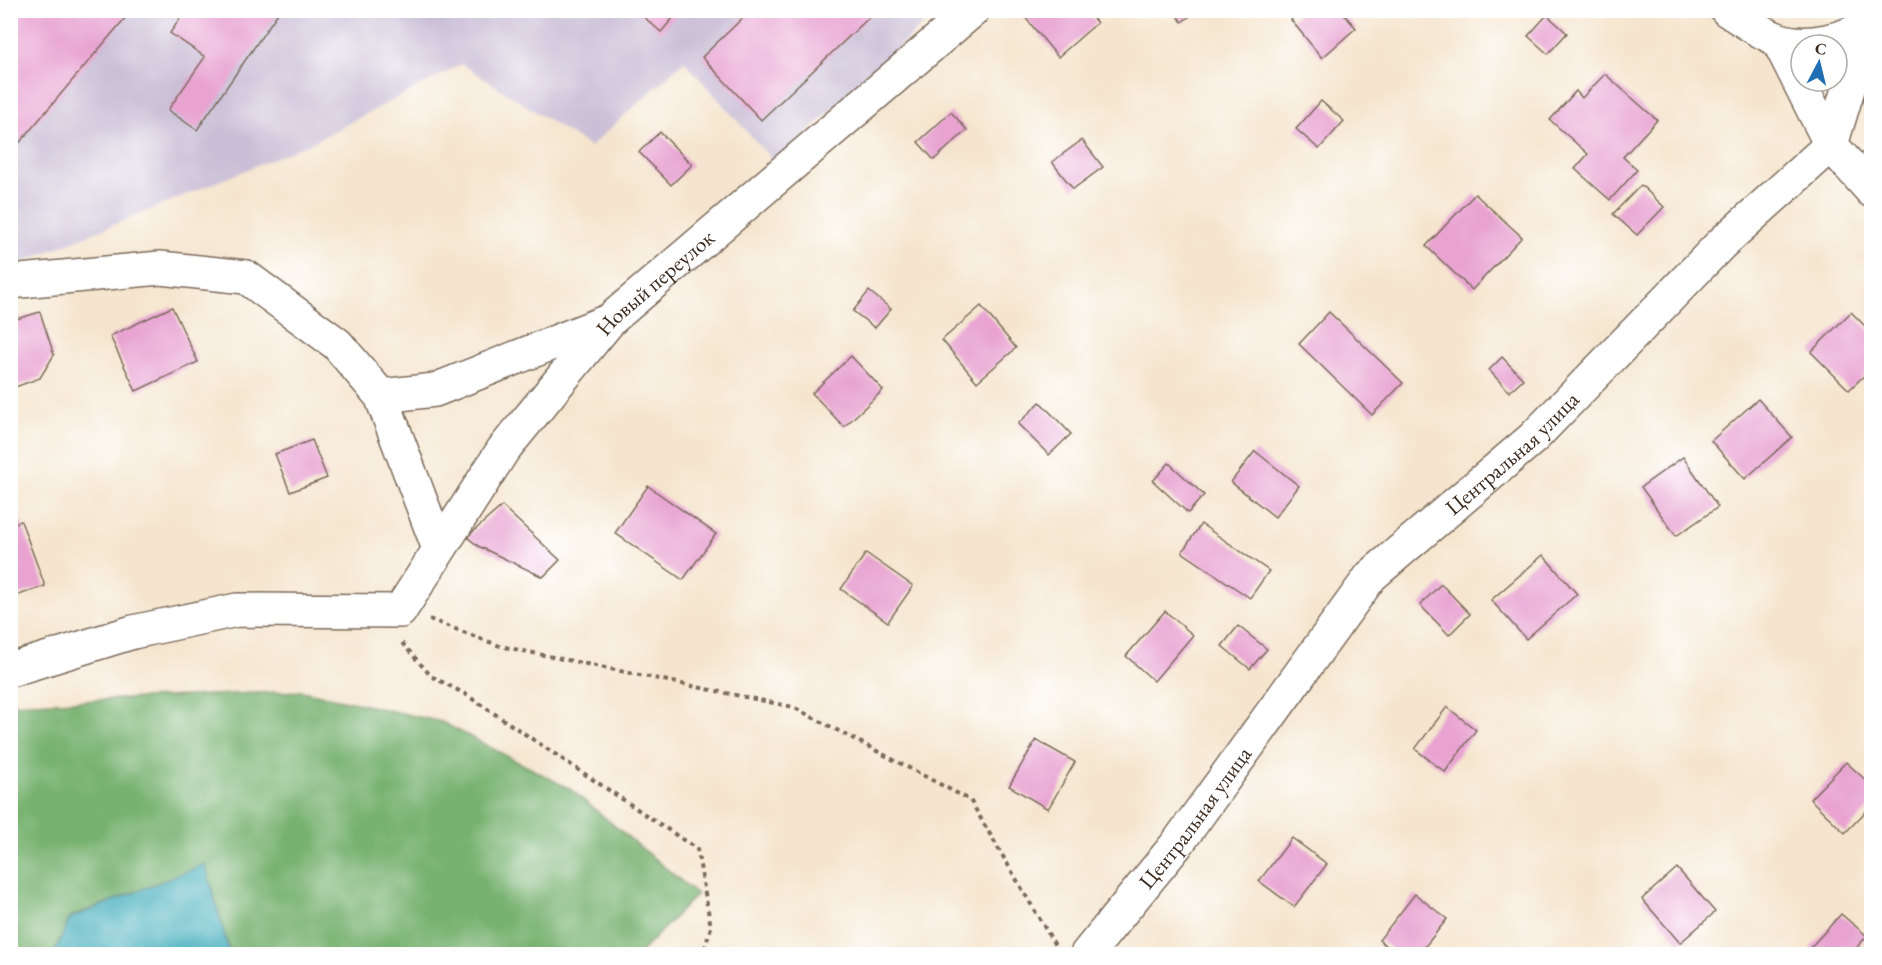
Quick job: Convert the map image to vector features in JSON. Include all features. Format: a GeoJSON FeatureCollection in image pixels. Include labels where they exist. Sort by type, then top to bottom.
{"type":"FeatureCollection","features":[{"type":"Feature","properties":{"kind":"street","name":"Новый переулок"},"geometry":{"type":"LineString","coordinates":[[400,611],[503,450],[610,320],[973,10]]}},
{"type":"Feature","properties":{"kind":"street"},"geometry":{"type":"LineString","coordinates":[[1727,10],[1778,40],[1824,43],[1857,32],[1872,23]]}},
{"type":"Feature","properties":{"kind":"street"},"geometry":{"type":"LineString","coordinates":[[1831,145],[1849,86],[1872,37]]}},
{"type":"Feature","properties":{"kind":"street"},"geometry":{"type":"LineString","coordinates":[[1778,40],[1831,145],[1872,191]]}},
{"type":"Feature","properties":{"kind":"street","name":"Центральная улица"},"geometry":{"type":"LineString","coordinates":[[1087,954],[1177,844],[1371,576],[1533,438],[1721,244],[1831,145]]}},
{"type":"Feature","properties":{"kind":"street"},"geometry":{"type":"LineString","coordinates":[[10,282],[160,268],[246,277],[337,344],[381,396],[439,549]]}},
{"type":"Feature","properties":{"kind":"street"},"geometry":{"type":"LineString","coordinates":[[381,396],[435,390],[610,320]]}},
{"type":"Feature","properties":{"kind":"street"},"geometry":{"type":"LineString","coordinates":[[10,670],[133,632],[237,610],[400,611]]}},
{"type":"Feature","properties":{"kind":"path"},"geometry":{"type":"LineString","coordinates":[[703,954],[711,927],[697,849],[465,694],[431,676],[395,635],[400,611],[426,618],[500,646],[793,707],[970,800],[1054,940],[1059,954]]}},
{"type":"Feature","properties":{"kind":"shaded area"},"geometry":{"type":"Polygon","coordinates":[[[11,11],[937,11],[775,163],[684,61],[590,147],[462,64],[311,143],[11,267],[11,11]]]}},
{"type":"Feature","properties":{"kind":"green space"},"geometry":{"type":"Polygon","coordinates":[[[302,691],[442,722],[570,789],[697,894],[639,954],[230,954],[205,865],[70,917],[54,954],[11,954],[10,704],[302,691]]]}},
{"type":"Feature","properties":{"kind":"water"},"geometry":{"type":"Polygon","coordinates":[[[205,864],[230,954],[54,954],[70,918],[205,864]]]}},
{"type":"Feature","properties":{"kind":"building"},"geometry":{"type":"Polygon","coordinates":[[[10,10],[132,10],[10,154],[10,10]]]}},
{"type":"Feature","properties":{"kind":"building"},"geometry":{"type":"Polygon","coordinates":[[[186,10],[280,10],[197,130],[168,110],[205,57],[170,33],[186,10]]]}},
{"type":"Feature","properties":{"kind":"building"},"geometry":{"type":"Polygon","coordinates":[[[636,10],[680,10],[661,32],[636,10]]]}},
{"type":"Feature","properties":{"kind":"building"},"geometry":{"type":"Polygon","coordinates":[[[751,10],[877,10],[761,120],[702,57],[751,10]]]}},
{"type":"Feature","properties":{"kind":"building"},"geometry":{"type":"Polygon","coordinates":[[[1019,10],[1086,10],[1097,23],[1058,57],[1019,10]]]}},
{"type":"Feature","properties":{"kind":"building"},"geometry":{"type":"Polygon","coordinates":[[[1173,10],[1198,10],[1182,22],[1173,10]]]}},
{"type":"Feature","properties":{"kind":"building"},"geometry":{"type":"Polygon","coordinates":[[[1302,10],[1340,10],[1356,28],[1322,58],[1291,20],[1302,10]]]}},
{"type":"Feature","properties":{"kind":"building"},"geometry":{"type":"Polygon","coordinates":[[[1547,15],[1567,33],[1548,54],[1528,36],[1547,15]]]}},
{"type":"Feature","properties":{"kind":"building"},"geometry":{"type":"Polygon","coordinates":[[[1605,74],[1657,120],[1623,157],[1637,170],[1610,200],[1575,169],[1588,154],[1550,120],[1576,91],[1582,98],[1605,74]]]}},
{"type":"Feature","properties":{"kind":"building"},"geometry":{"type":"Polygon","coordinates":[[[1321,101],[1344,121],[1319,149],[1296,129],[1321,101]]]}},
{"type":"Feature","properties":{"kind":"building"},"geometry":{"type":"Polygon","coordinates":[[[951,112],[967,130],[934,160],[918,142],[951,112]]]}},
{"type":"Feature","properties":{"kind":"building"},"geometry":{"type":"Polygon","coordinates":[[[660,132],[692,165],[671,185],[639,152],[660,132]]]}},
{"type":"Feature","properties":{"kind":"building"},"geometry":{"type":"Polygon","coordinates":[[[1082,140],[1103,167],[1073,189],[1052,162],[1082,140]]]}},
{"type":"Feature","properties":{"kind":"building"},"geometry":{"type":"Polygon","coordinates":[[[1641,185],[1664,207],[1637,235],[1613,214],[1641,185]]]}},
{"type":"Feature","properties":{"kind":"building"},"geometry":{"type":"Polygon","coordinates":[[[1475,194],[1522,237],[1472,290],[1426,246],[1475,194]]]}},
{"type":"Feature","properties":{"kind":"building"},"geometry":{"type":"Polygon","coordinates":[[[869,291],[891,309],[875,328],[853,311],[869,291]]]}},
{"type":"Feature","properties":{"kind":"building"},"geometry":{"type":"Polygon","coordinates":[[[981,306],[1016,348],[977,382],[942,340],[981,306]]]}},
{"type":"Feature","properties":{"kind":"building"},"geometry":{"type":"Polygon","coordinates":[[[172,307],[198,362],[136,391],[110,336],[172,307]]]}},
{"type":"Feature","properties":{"kind":"building"},"geometry":{"type":"Polygon","coordinates":[[[40,312],[54,355],[40,378],[10,389],[10,321],[40,312]]]}},
{"type":"Feature","properties":{"kind":"building"},"geometry":{"type":"Polygon","coordinates":[[[1329,312],[1403,383],[1372,415],[1299,344],[1329,312]]]}},
{"type":"Feature","properties":{"kind":"building"},"geometry":{"type":"Polygon","coordinates":[[[1851,312],[1872,333],[1872,368],[1849,390],[1811,352],[1851,312]]]}},
{"type":"Feature","properties":{"kind":"building"},"geometry":{"type":"Polygon","coordinates":[[[851,356],[883,390],[844,427],[812,393],[851,356]]]}},
{"type":"Feature","properties":{"kind":"building"},"geometry":{"type":"Polygon","coordinates":[[[1502,357],[1523,379],[1509,392],[1489,370],[1502,357]]]}},
{"type":"Feature","properties":{"kind":"building"},"geometry":{"type":"Polygon","coordinates":[[[1758,399],[1792,437],[1745,479],[1711,441],[1758,399]]]}},
{"type":"Feature","properties":{"kind":"building"},"geometry":{"type":"Polygon","coordinates":[[[1040,402],[1071,434],[1049,455],[1018,424],[1040,402]]]}},
{"type":"Feature","properties":{"kind":"building"},"geometry":{"type":"Polygon","coordinates":[[[312,440],[327,478],[290,492],[275,454],[312,440]]]}},
{"type":"Feature","properties":{"kind":"building"},"geometry":{"type":"Polygon","coordinates":[[[1255,451],[1299,486],[1275,517],[1231,482],[1255,451]]]}},
{"type":"Feature","properties":{"kind":"building"},"geometry":{"type":"Polygon","coordinates":[[[1683,457],[1718,507],[1676,536],[1641,487],[1683,457]]]}},
{"type":"Feature","properties":{"kind":"building"},"geometry":{"type":"Polygon","coordinates":[[[1169,463],[1204,495],[1188,513],[1153,481],[1169,463]]]}},
{"type":"Feature","properties":{"kind":"building"},"geometry":{"type":"Polygon","coordinates":[[[648,486],[716,534],[683,580],[615,533],[648,486]]]}},
{"type":"Feature","properties":{"kind":"building"},"geometry":{"type":"Polygon","coordinates":[[[502,506],[560,560],[543,577],[478,546],[467,537],[502,506]]]}},
{"type":"Feature","properties":{"kind":"building"},"geometry":{"type":"Polygon","coordinates":[[[21,521],[45,586],[10,598],[10,525],[21,521]]]}},
{"type":"Feature","properties":{"kind":"building"},"geometry":{"type":"Polygon","coordinates":[[[1201,524],[1269,571],[1250,598],[1182,552],[1201,524]]]}},
{"type":"Feature","properties":{"kind":"building"},"geometry":{"type":"Polygon","coordinates":[[[866,553],[913,586],[888,622],[841,589],[866,553]]]}},
{"type":"Feature","properties":{"kind":"building"},"geometry":{"type":"Polygon","coordinates":[[[1543,555],[1577,594],[1526,639],[1491,600],[1543,555]]]}},
{"type":"Feature","properties":{"kind":"building"},"geometry":{"type":"Polygon","coordinates":[[[1441,584],[1470,614],[1449,635],[1420,605],[1441,584]]]}},
{"type":"Feature","properties":{"kind":"building"},"geometry":{"type":"Polygon","coordinates":[[[1165,611],[1193,635],[1154,681],[1126,656],[1165,611]]]}},
{"type":"Feature","properties":{"kind":"building"},"geometry":{"type":"Polygon","coordinates":[[[1238,626],[1267,649],[1250,669],[1222,646],[1238,626]]]}},
{"type":"Feature","properties":{"kind":"building"},"geometry":{"type":"Polygon","coordinates":[[[1447,707],[1476,730],[1445,772],[1415,749],[1447,707]]]}},
{"type":"Feature","properties":{"kind":"building"},"geometry":{"type":"Polygon","coordinates":[[[1036,740],[1075,762],[1048,809],[1009,786],[1036,740]]]}},
{"type":"Feature","properties":{"kind":"building"},"geometry":{"type":"Polygon","coordinates":[[[1846,762],[1872,786],[1872,805],[1845,833],[1810,799],[1846,762]]]}},
{"type":"Feature","properties":{"kind":"building"},"geometry":{"type":"Polygon","coordinates":[[[1292,838],[1327,864],[1294,907],[1259,881],[1292,838]]]}},
{"type":"Feature","properties":{"kind":"building"},"geometry":{"type":"Polygon","coordinates":[[[1677,868],[1715,912],[1680,943],[1642,899],[1677,868]]]}},
{"type":"Feature","properties":{"kind":"building"},"geometry":{"type":"Polygon","coordinates":[[[1415,894],[1447,919],[1419,954],[1397,954],[1379,940],[1415,894]]]}},
{"type":"Feature","properties":{"kind":"building"},"geometry":{"type":"Polygon","coordinates":[[[1841,914],[1867,936],[1851,954],[1817,954],[1810,948],[1841,914]]]}}]}
